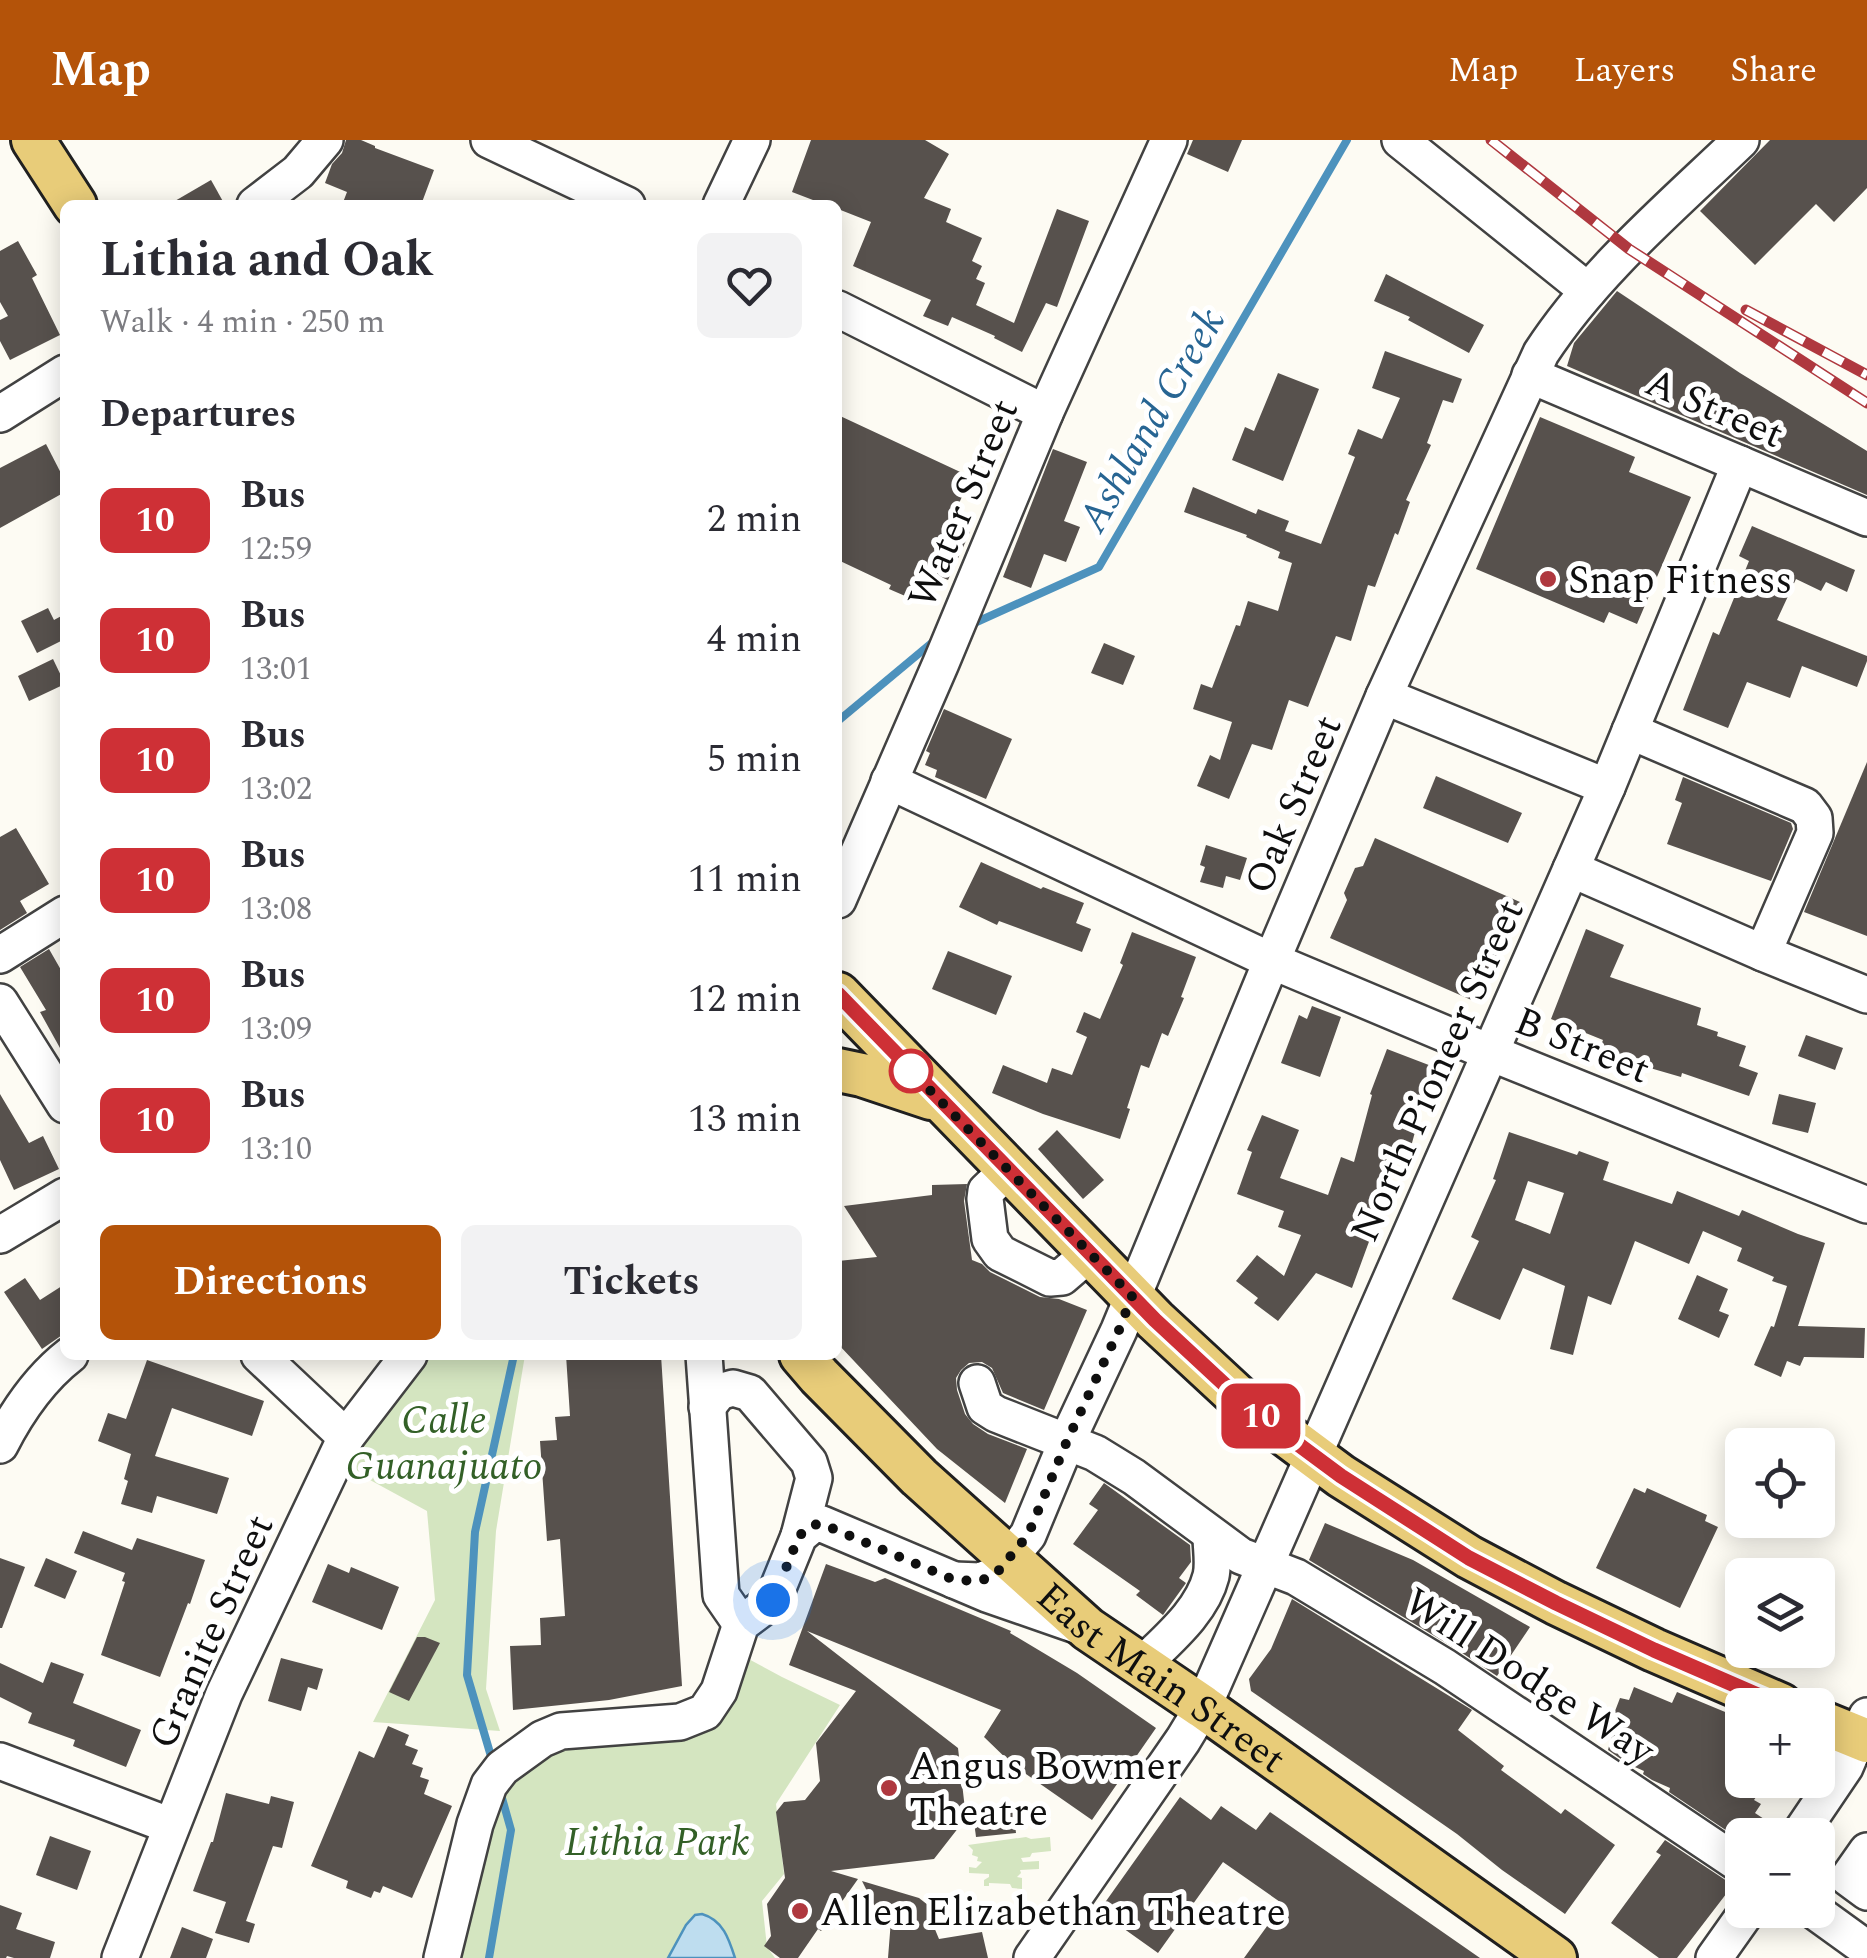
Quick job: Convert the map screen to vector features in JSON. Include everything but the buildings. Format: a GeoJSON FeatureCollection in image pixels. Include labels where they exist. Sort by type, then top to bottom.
{"type":"FeatureCollection","features":[{"type":"Feature","properties":{"kind":"main road"},"geometry":{"type":"LineString","coordinates":[[34,140],[72,200]]}},
{"type":"Feature","properties":{"kind":"main road"},"geometry":{"type":"LineString","coordinates":[[842,998],[1132,1296],[1252,1410],[1341,1476],[1469,1558],[1654,1650],[1742,1688]]}},
{"type":"Feature","properties":{"kind":"main road"},"geometry":{"type":"LineString","coordinates":[[842,1071],[941,1102]]}},
{"type":"Feature","properties":{"kind":"main road","name":"East Main Street"},"geometry":{"type":"LineString","coordinates":[[805,1360],[920,1477],[1088,1630],[1202,1707],[1537,1953]]}},
{"type":"Feature","properties":{"kind":"main road"},"geometry":{"type":"LineString","coordinates":[[1835,1724],[1864,1732]]}},
{"type":"Feature","properties":{"kind":"street"},"geometry":{"type":"LineString","coordinates":[[262,200],[298,172],[325,140]]}},
{"type":"Feature","properties":{"kind":"street"},"geometry":{"type":"LineString","coordinates":[[489,140],[616,200]]}},
{"type":"Feature","properties":{"kind":"street"},"geometry":{"type":"LineString","coordinates":[[723,200],[752,140]]}},
{"type":"Feature","properties":{"kind":"street","name":"Water Street"},"geometry":{"type":"LineString","coordinates":[[842,891],[1045,413],[1169,140]]}},
{"type":"Feature","properties":{"kind":"street"},"geometry":{"type":"LineString","coordinates":[[1400,140],[1588,291]]}},
{"type":"Feature","properties":{"kind":"street","name":"Oak Street"},"geometry":{"type":"LineString","coordinates":[[1011,1559],[1028,1535],[1119,1330],[1384,696],[1540,352],[1588,291],[1740,140]]}},
{"type":"Feature","properties":{"kind":"street"},"geometry":{"type":"LineString","coordinates":[[842,311],[1045,413]]}},
{"type":"Feature","properties":{"kind":"street","name":"A Street"},"geometry":{"type":"LineString","coordinates":[[1530,375],[1867,518]]}},
{"type":"Feature","properties":{"kind":"street"},"geometry":{"type":"LineString","coordinates":[[0,414],[60,376]]}},
{"type":"Feature","properties":{"kind":"street","name":"North Pioneer Street"},"geometry":{"type":"LineString","coordinates":[[1032,1958],[1202,1707],[1607,787],[1740,464]]}},
{"type":"Feature","properties":{"kind":"street"},"geometry":{"type":"LineString","coordinates":[[1384,696],[1607,787]]}},
{"type":"Feature","properties":{"kind":"street"},"geometry":{"type":"LineString","coordinates":[[1630,731],[1805,806],[1814,818],[1815,834],[1764,953]]}},
{"type":"Feature","properties":{"kind":"street","name":"B Street"},"geometry":{"type":"LineString","coordinates":[[889,781],[1272,960],[1867,1205]]}},
{"type":"Feature","properties":{"kind":"street"},"geometry":{"type":"LineString","coordinates":[[1571,869],[1867,995]]}},
{"type":"Feature","properties":{"kind":"street"},"geometry":{"type":"LineString","coordinates":[[0,955],[60,917]]}},
{"type":"Feature","properties":{"kind":"street"},"geometry":{"type":"LineString","coordinates":[[0,1002],[60,1097]]}},
{"type":"Feature","properties":{"kind":"street"},"geometry":{"type":"LineString","coordinates":[[1008,1170],[986,1191],[984,1199],[990,1238],[1000,1253],[1050,1278],[1062,1278],[1090,1253]]}},
{"type":"Feature","properties":{"kind":"street"},"geometry":{"type":"LineString","coordinates":[[0,1235],[60,1199]]}},
{"type":"Feature","properties":{"kind":"street"},"geometry":{"type":"LineString","coordinates":[[0,1445],[30,1394],[64,1360]]}},
{"type":"Feature","properties":{"kind":"street"},"geometry":{"type":"LineString","coordinates":[[265,1360],[346,1437]]}},
{"type":"Feature","properties":{"kind":"street","name":"Granite Street"},"geometry":{"type":"LineString","coordinates":[[120,1958],[224,1694],[346,1437],[405,1360]]}},
{"type":"Feature","properties":{"kind":"street"},"geometry":{"type":"LineString","coordinates":[[704,1360],[721,1595],[741,1624]]}},
{"type":"Feature","properties":{"kind":"street","name":"Will Dodge Way"},"geometry":{"type":"LineString","coordinates":[[977,1383],[985,1406],[996,1414],[1095,1453],[1242,1556],[1296,1577],[1446,1667],[1725,1855]]}},
{"type":"Feature","properties":{"kind":"street"},"geometry":{"type":"LineString","coordinates":[[442,1958],[484,1794],[502,1768],[542,1739],[561,1731],[680,1722],[706,1712],[719,1691],[741,1624],[773,1600],[799,1536],[814,1478],[809,1462],[750,1393],[733,1388],[718,1392],[707,1406]]}},
{"type":"Feature","properties":{"kind":"street"},"geometry":{"type":"LineString","coordinates":[[799,1536],[812,1525],[822,1524],[954,1580],[1088,1630]]}},
{"type":"Feature","properties":{"kind":"street"},"geometry":{"type":"LineString","coordinates":[[1142,1665],[1204,1594],[1211,1574],[1211,1535]]}},
{"type":"Feature","properties":{"kind":"street"},"geometry":{"type":"LineString","coordinates":[[954,1580],[980,1581],[995,1575],[1011,1559]]}},
{"type":"Feature","properties":{"kind":"street"},"geometry":{"type":"LineString","coordinates":[[1811,1818],[1846,1767],[1864,1732]]}},
{"type":"Feature","properties":{"kind":"street"},"geometry":{"type":"LineString","coordinates":[[0,1762],[171,1826]]}},
{"type":"Feature","properties":{"kind":"street"},"geometry":{"type":"LineString","coordinates":[[1835,1884],[1861,1874]]}},
{"type":"Feature","properties":{"kind":"street"},"geometry":{"type":"LineString","coordinates":[[1835,1926],[1867,1949]]}},
{"type":"Feature","properties":{"kind":"street"},"geometry":{"type":"LineString","coordinates":[[1714,1958],[1735,1928]]}},
{"type":"Feature","properties":{"kind":"green space","name":"Calle Guanajuato"},"geometry":{"type":"Polygon","coordinates":[[[423,1360],[524,1360],[496,1531],[486,1689],[500,1731],[373,1722],[435,1600],[427,1511],[348,1468],[358,1445],[423,1360]]]}},
{"type":"Feature","properties":{"kind":"green space","name":"Lithia Park"},"geometry":{"type":"Polygon","coordinates":[[[743,1656],[840,1705],[776,1804],[784,1874],[762,1901],[767,1947],[775,1958],[442,1958],[512,1760],[680,1722],[743,1656]]]}},
{"type":"Feature","properties":{"kind":"green space"},"geometry":{"type":"Polygon","coordinates":[[[1050,1837],[1051,1851],[1021,1858],[1023,1862],[1039,1861],[1039,1869],[1020,1870],[1017,1877],[1022,1878],[1022,1889],[1010,1884],[984,1886],[989,1874],[969,1873],[969,1867],[976,1868],[982,1862],[972,1855],[968,1845],[1050,1837]]]}},
{"type":"Feature","properties":{"kind":"water"},"geometry":{"type":"Polygon","coordinates":[[[702,1914],[720,1926],[735,1958],[668,1958],[686,1925],[695,1915],[702,1914]]]}},
{"type":"Feature","properties":{"kind":"waterway","name":"Ashland Creek"},"geometry":{"type":"LineString","coordinates":[[970,625],[1099,567],[1347,140]]}},
{"type":"Feature","properties":{"kind":"waterway","name":"Ashland Creek"},"geometry":{"type":"LineString","coordinates":[[842,718],[934,641]]}},
{"type":"Feature","properties":{"kind":"waterway","name":"Ashland Creek"},"geometry":{"type":"LineString","coordinates":[[493,1763],[467,1675],[475,1532],[513,1360]]}},
{"type":"Feature","properties":{"kind":"waterway","name":"Ashland Creek"},"geometry":{"type":"LineString","coordinates":[[489,1958],[511,1830],[500,1791]]}},
{"type":"Feature","properties":{"kind":"railway"},"geometry":{"type":"LineString","coordinates":[[1491,140],[1629,249],[1867,403]]}},
{"type":"Feature","properties":{"kind":"railway"},"geometry":{"type":"LineString","coordinates":[[1746,310],[1867,375]]}},
{"type":"Feature","properties":{"kind":"bus line","name":"10"},"geometry":{"type":"LineString","coordinates":[[842,998],[1155,1320],[1252,1410],[1341,1476],[1469,1558],[1654,1650],[1742,1688]]}},
{"type":"Feature","properties":{"kind":"place","name":"Snap Fitness"},"geometry":{"type":"Point","coordinates":[1548,579]}},
{"type":"Feature","properties":{"kind":"place","name":"Angus Bowmer Theatre"},"geometry":{"type":"Point","coordinates":[889,1788]}},
{"type":"Feature","properties":{"kind":"place","name":"Allen Elizabethan Theatre"},"geometry":{"type":"Point","coordinates":[800,1911]}},
{"type":"Feature","properties":{"kind":"route"},"geometry":{"type":"LineString","coordinates":[[773,1600],[799,1536],[812,1525],[822,1524],[954,1580],[980,1581],[995,1575],[1028,1535],[1132,1296],[911,1071]]}}]}
